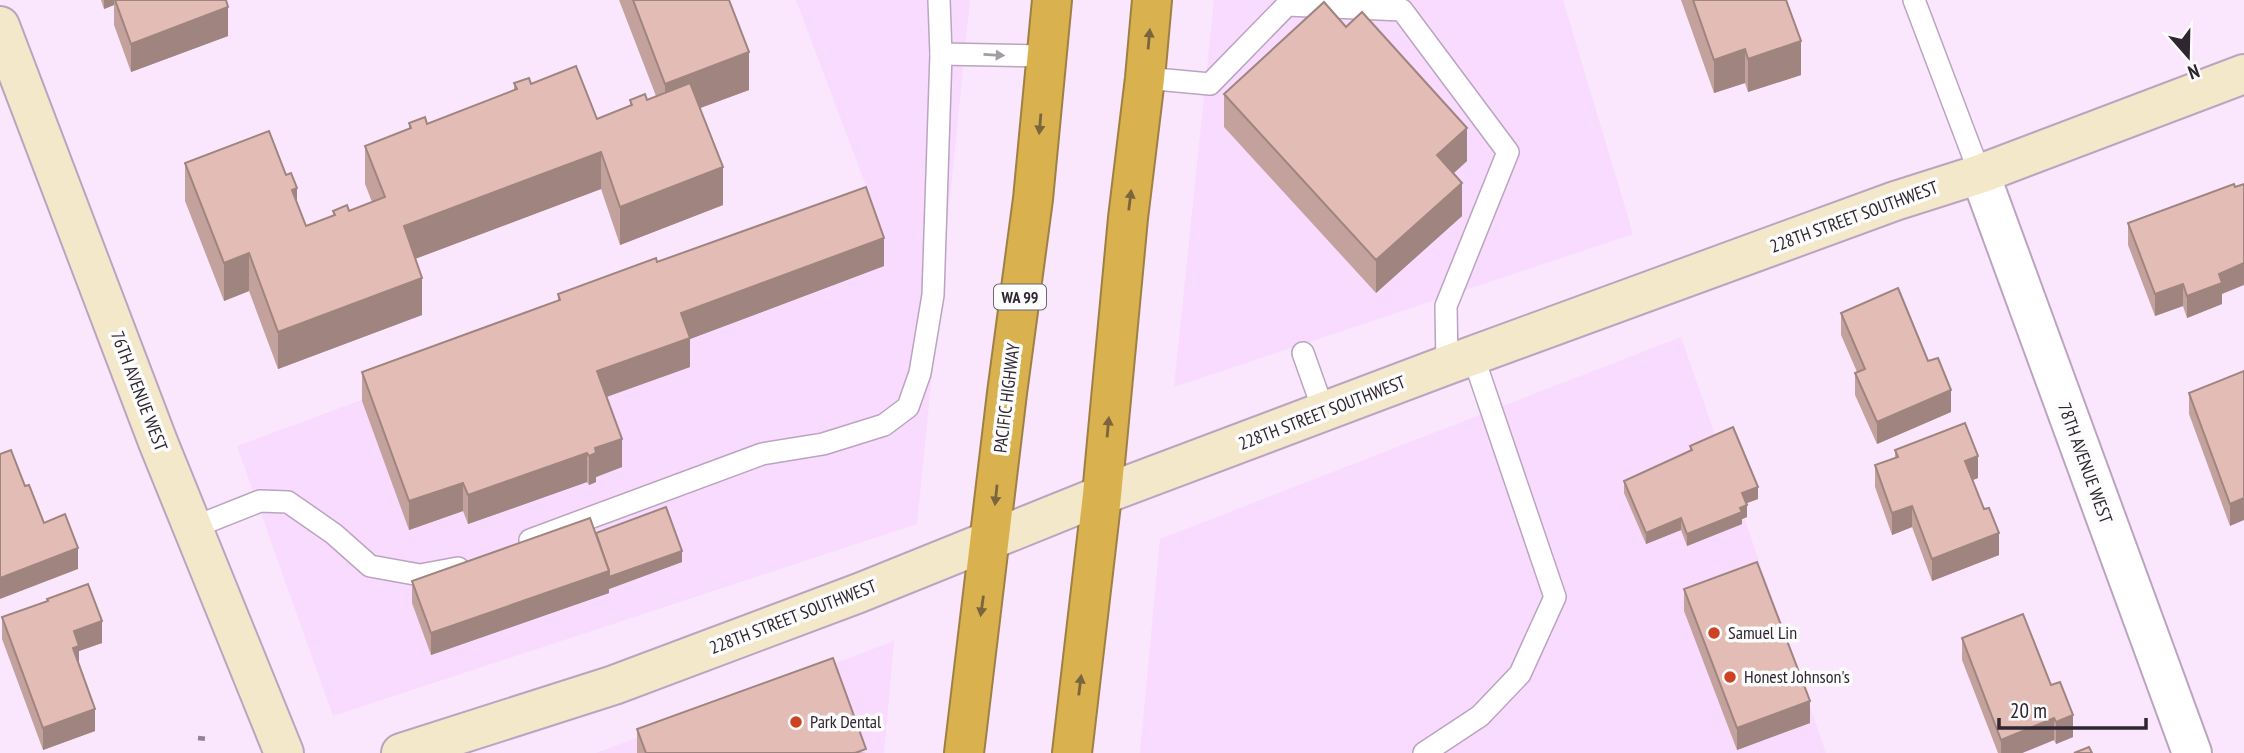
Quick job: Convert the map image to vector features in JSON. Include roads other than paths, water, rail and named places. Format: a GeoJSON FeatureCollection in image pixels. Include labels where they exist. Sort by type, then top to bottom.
{"type":"FeatureCollection","features":[{"type":"Feature","properties":{"kind":"highway","name":"PACIFIC HIGHWAY"},"geometry":{"type":"LineString","coordinates":[[964,753],[1033,199],[1052,0]]}},
{"type":"Feature","properties":{"kind":"highway"},"geometry":{"type":"LineString","coordinates":[[1072,753],[1102,495],[1125,245],[1152,0]]}},
{"type":"Feature","properties":{"kind":"street","name":"76TH AVENUE WEST"},"geometry":{"type":"LineString","coordinates":[[0,26],[192,528],[284,753]]}},
{"type":"Feature","properties":{"kind":"street","name":"228TH STREET SOUTHWEST"},"geometry":{"type":"LineString","coordinates":[[401,753],[614,685],[859,593],[1102,495],[1460,360],[1895,201],[1980,174],[2244,74]]}},
{"type":"Feature","properties":{"kind":"street","name":"78TH AVENUE WEST"},"geometry":{"type":"LineString","coordinates":[[1980,174],[2192,753]]}},
{"type":"Feature","properties":{"kind":"lane"},"geometry":{"type":"LineString","coordinates":[[513,547],[762,454],[822,444],[884,425],[908,407],[920,373],[933,295],[941,54],[939,0]]}},
{"type":"Feature","properties":{"kind":"lane"},"geometry":{"type":"LineString","coordinates":[[1914,0],[1980,174]]}},
{"type":"Feature","properties":{"kind":"lane"},"geometry":{"type":"LineString","coordinates":[[1145,78],[1210,84],[1288,3],[1402,9],[1508,152],[1446,306],[1460,360],[1555,597],[1520,674],[1480,716],[1424,753]]}},
{"type":"Feature","properties":{"kind":"lane"},"geometry":{"type":"LineString","coordinates":[[941,54],[1047,56]]}},
{"type":"Feature","properties":{"kind":"lane"},"geometry":{"type":"LineString","coordinates":[[1303,353],[1324,412]]}},
{"type":"Feature","properties":{"kind":"lane"},"geometry":{"type":"LineString","coordinates":[[192,528],[260,500],[288,502],[334,534],[370,566],[420,575],[452,571],[477,561]]}},
{"type":"Feature","properties":{"kind":"place","name":"Samuel Lin"},"geometry":{"type":"Point","coordinates":[1714,633]}},
{"type":"Feature","properties":{"kind":"place","name":"Honest Johnson's"},"geometry":{"type":"Point","coordinates":[1730,677]}},
{"type":"Feature","properties":{"kind":"place","name":"Park Dental"},"geometry":{"type":"Point","coordinates":[796,722]}}]}
